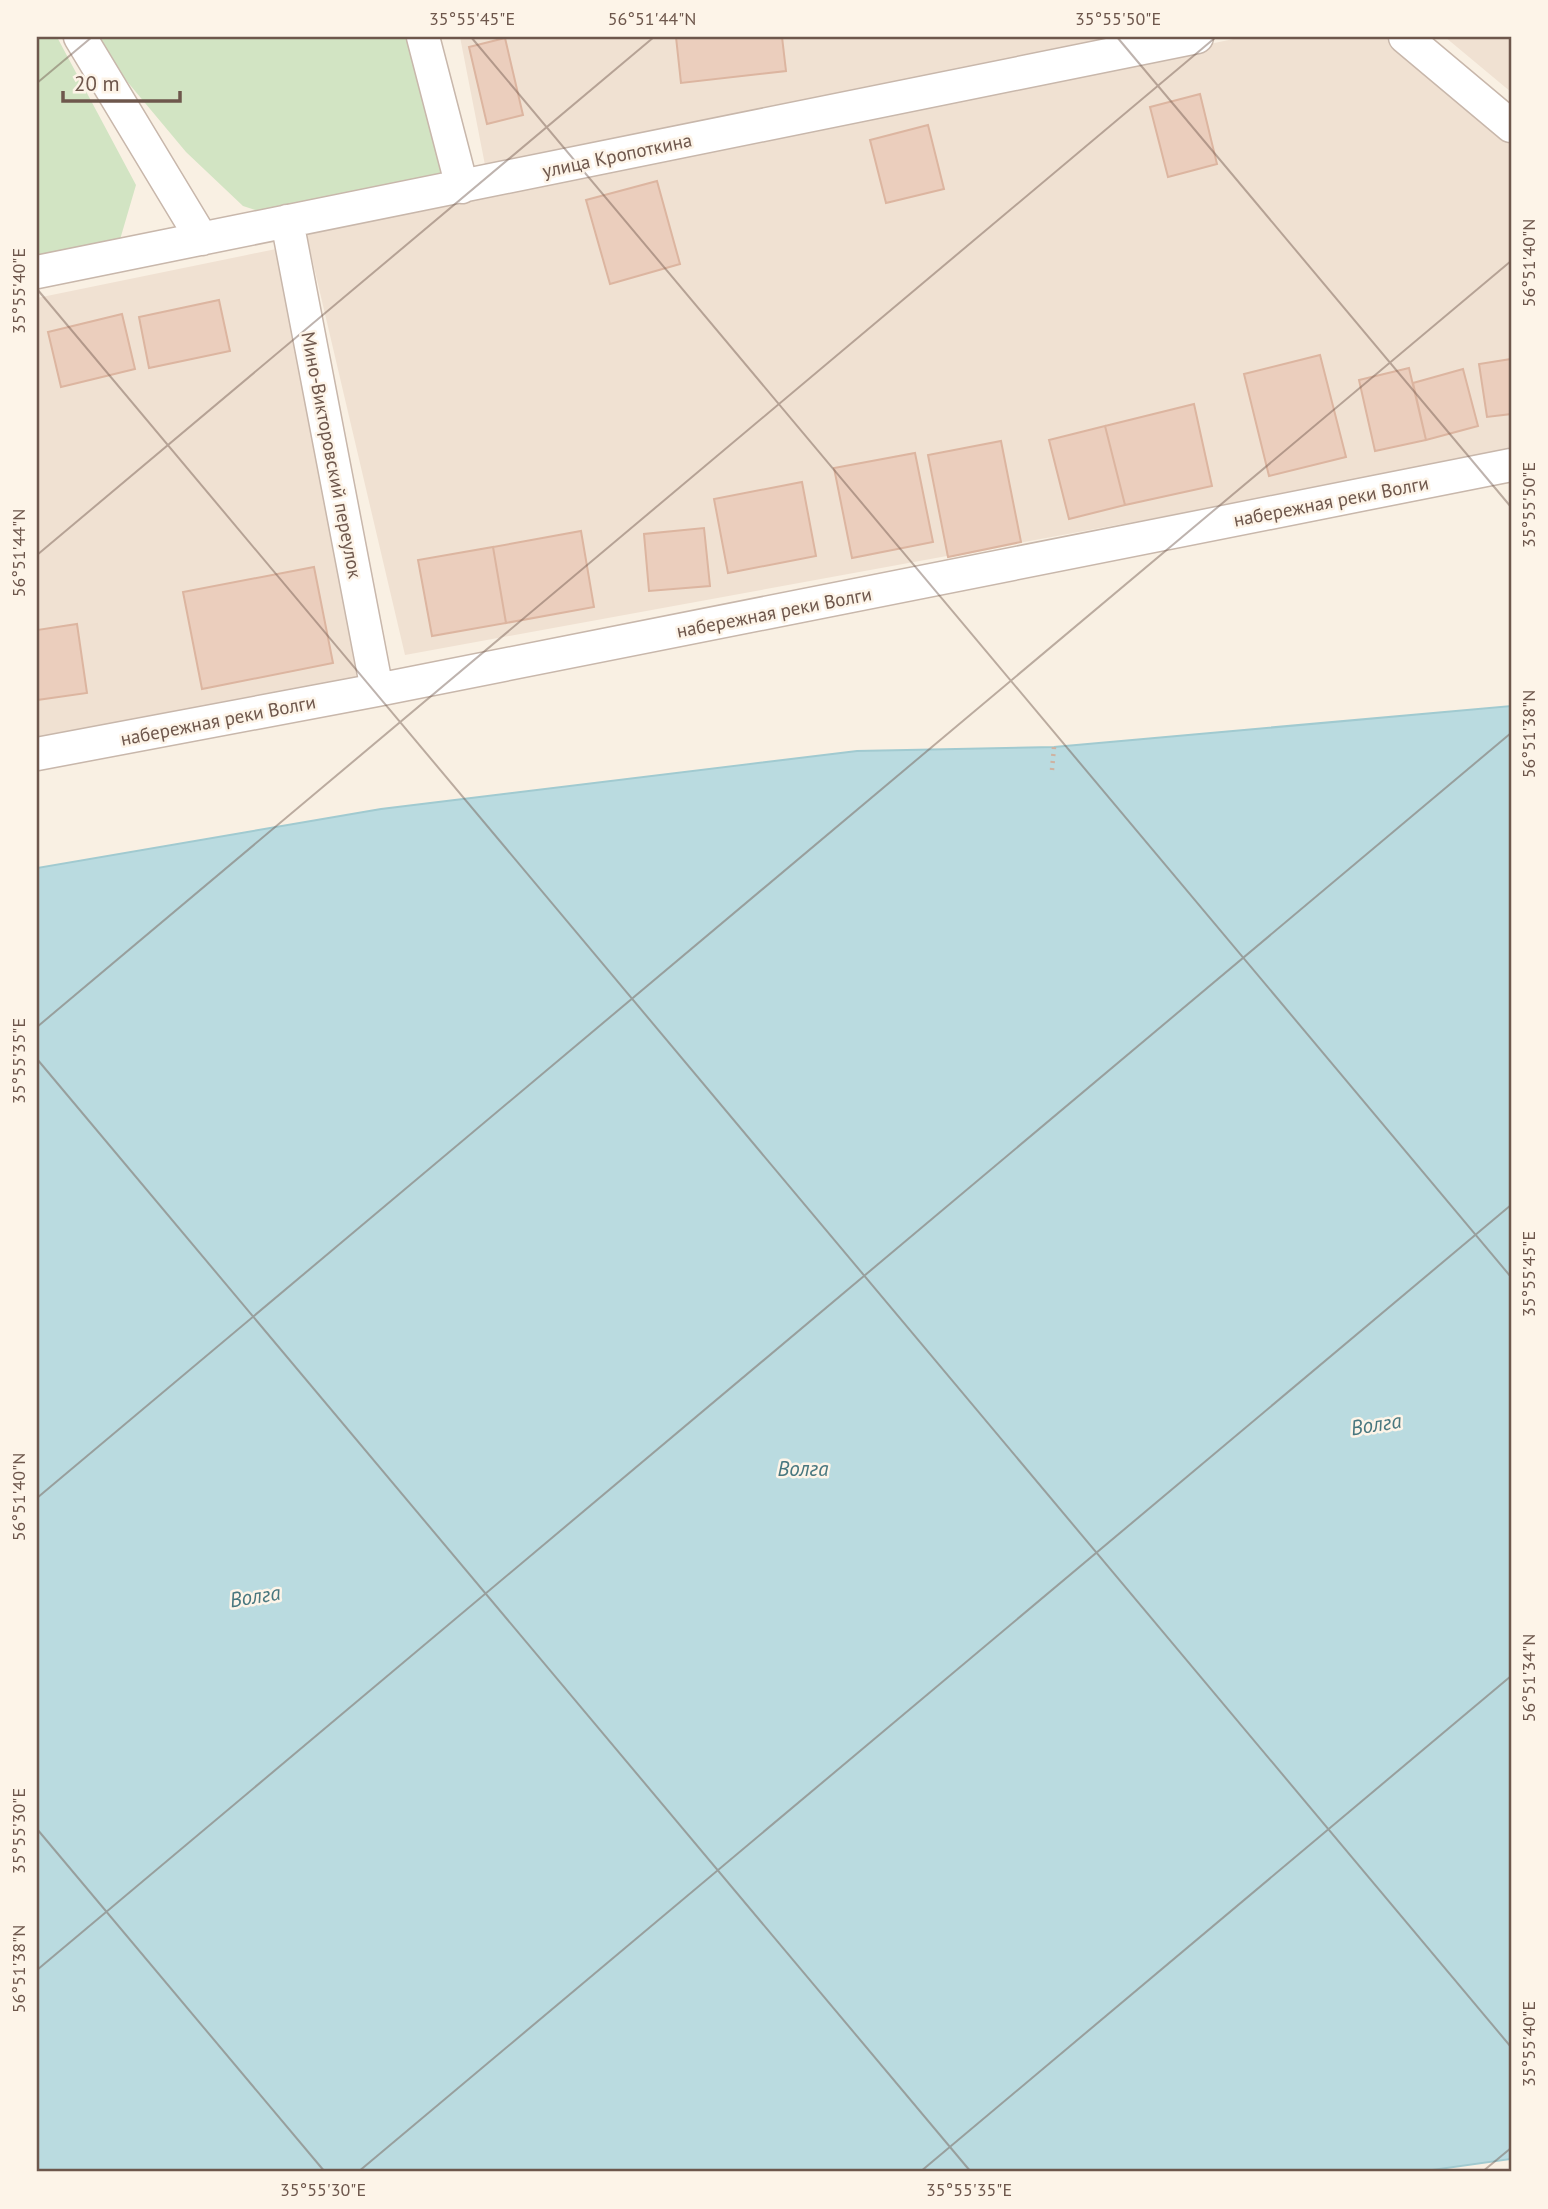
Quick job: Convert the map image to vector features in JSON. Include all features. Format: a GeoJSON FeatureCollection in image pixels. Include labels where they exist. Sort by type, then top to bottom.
{"type":"FeatureCollection","features":[{"type":"Feature","properties":{"kind":"street"},"geometry":{"type":"LineString","coordinates":[[80,37],[202,239]]}},
{"type":"Feature","properties":{"kind":"street"},"geometry":{"type":"LineString","coordinates":[[422,37],[462,187]]}},
{"type":"Feature","properties":{"kind":"street","name":"улица Кропоткина"},"geometry":{"type":"LineString","coordinates":[[37,272],[1197,37]]}},
{"type":"Feature","properties":{"kind":"street"},"geometry":{"type":"LineString","coordinates":[[1405,37],[1511,126]]}},
{"type":"Feature","properties":{"kind":"street","name":"Мино-Викторовский переулок"},"geometry":{"type":"LineString","coordinates":[[287,221],[377,690]]}},
{"type":"Feature","properties":{"kind":"street","name":"набережная реки Волги"},"geometry":{"type":"LineString","coordinates":[[37,754],[377,690],[1511,466]]}},
{"type":"Feature","properties":{"kind":"path"},"geometry":{"type":"LineString","coordinates":[[1052,770],[1054,747]]}},
{"type":"Feature","properties":{"kind":"shaded area"},"geometry":{"type":"Polygon","coordinates":[[[460,37],[1115,37],[485,165],[460,37]]]}},
{"type":"Feature","properties":{"kind":"shaded area"},"geometry":{"type":"Polygon","coordinates":[[[1243,37],[1389,37],[1511,137],[1511,453],[405,655],[306,233],[1243,37]]]}},
{"type":"Feature","properties":{"kind":"shaded area"},"geometry":{"type":"Polygon","coordinates":[[[1445,37],[1511,37],[1511,92],[1445,37]]]}},
{"type":"Feature","properties":{"kind":"shaded area"},"geometry":{"type":"Polygon","coordinates":[[[281,248],[357,679],[37,738],[37,298],[281,248]]]}},
{"type":"Feature","properties":{"kind":"green space"},"geometry":{"type":"Polygon","coordinates":[[[37,37],[57,37],[136,185],[119,243],[37,259],[37,37]]]}},
{"type":"Feature","properties":{"kind":"green space"},"geometry":{"type":"Polygon","coordinates":[[[97,37],[407,37],[447,151],[438,183],[279,218],[243,206],[186,152],[115,67],[97,37]]]}},
{"type":"Feature","properties":{"kind":"water","name":"Волга"},"geometry":{"type":"Polygon","coordinates":[[[1511,706],[1511,2159],[1418,2172],[37,2172],[37,868],[381,809],[857,751],[1054,747],[1511,706]]]}},
{"type":"Feature","properties":{"kind":"building"},"geometry":{"type":"Polygon","coordinates":[[[676,37],[782,37],[786,71],[681,83],[676,37]]]}},
{"type":"Feature","properties":{"kind":"building"},"geometry":{"type":"Polygon","coordinates":[[[505,38],[523,115],[487,124],[469,47],[505,38]]]}},
{"type":"Feature","properties":{"kind":"building"},"geometry":{"type":"Polygon","coordinates":[[[1200,94],[1217,164],[1168,177],[1150,107],[1200,94]]]}},
{"type":"Feature","properties":{"kind":"building"},"geometry":{"type":"Polygon","coordinates":[[[928,125],[944,189],[886,203],[870,140],[928,125]]]}},
{"type":"Feature","properties":{"kind":"building"},"geometry":{"type":"Polygon","coordinates":[[[657,181],[680,264],[610,284],[586,200],[657,181]]]}},
{"type":"Feature","properties":{"kind":"building"},"geometry":{"type":"Polygon","coordinates":[[[219,300],[230,351],[149,368],[139,317],[219,300]]]}},
{"type":"Feature","properties":{"kind":"building"},"geometry":{"type":"Polygon","coordinates":[[[122,314],[135,369],[61,387],[48,332],[122,314]]]}},
{"type":"Feature","properties":{"kind":"building"},"geometry":{"type":"Polygon","coordinates":[[[1320,355],[1346,457],[1269,476],[1244,374],[1320,355]]]}},
{"type":"Feature","properties":{"kind":"building"},"geometry":{"type":"Polygon","coordinates":[[[1511,359],[1511,414],[1487,417],[1479,364],[1511,359]]]}},
{"type":"Feature","properties":{"kind":"building"},"geometry":{"type":"Polygon","coordinates":[[[1409,368],[1426,440],[1375,451],[1359,380],[1409,368]]]}},
{"type":"Feature","properties":{"kind":"building"},"geometry":{"type":"Polygon","coordinates":[[[1463,369],[1478,426],[1426,440],[1413,383],[1463,369]]]}},
{"type":"Feature","properties":{"kind":"building"},"geometry":{"type":"Polygon","coordinates":[[[1194,404],[1212,486],[1125,505],[1105,426],[1194,404]]]}},
{"type":"Feature","properties":{"kind":"building"},"geometry":{"type":"Polygon","coordinates":[[[1105,426],[1125,505],[1069,519],[1049,440],[1105,426]]]}},
{"type":"Feature","properties":{"kind":"building"},"geometry":{"type":"Polygon","coordinates":[[[1001,441],[1021,542],[948,557],[928,455],[1001,441]]]}},
{"type":"Feature","properties":{"kind":"building"},"geometry":{"type":"Polygon","coordinates":[[[915,453],[933,542],[852,558],[834,468],[915,453]]]}},
{"type":"Feature","properties":{"kind":"building"},"geometry":{"type":"Polygon","coordinates":[[[802,482],[816,556],[728,573],[714,499],[802,482]]]}},
{"type":"Feature","properties":{"kind":"building"},"geometry":{"type":"Polygon","coordinates":[[[704,528],[710,586],[649,591],[644,534],[704,528]]]}},
{"type":"Feature","properties":{"kind":"building"},"geometry":{"type":"Polygon","coordinates":[[[581,531],[594,607],[506,623],[493,547],[581,531]]]}},
{"type":"Feature","properties":{"kind":"building"},"geometry":{"type":"Polygon","coordinates":[[[493,547],[506,623],[432,636],[418,560],[493,547]]]}},
{"type":"Feature","properties":{"kind":"building"},"geometry":{"type":"Polygon","coordinates":[[[314,567],[333,663],[202,689],[183,592],[314,567]]]}},
{"type":"Feature","properties":{"kind":"building"},"geometry":{"type":"Polygon","coordinates":[[[77,624],[87,693],[37,700],[37,630],[77,624]]]}}]}
